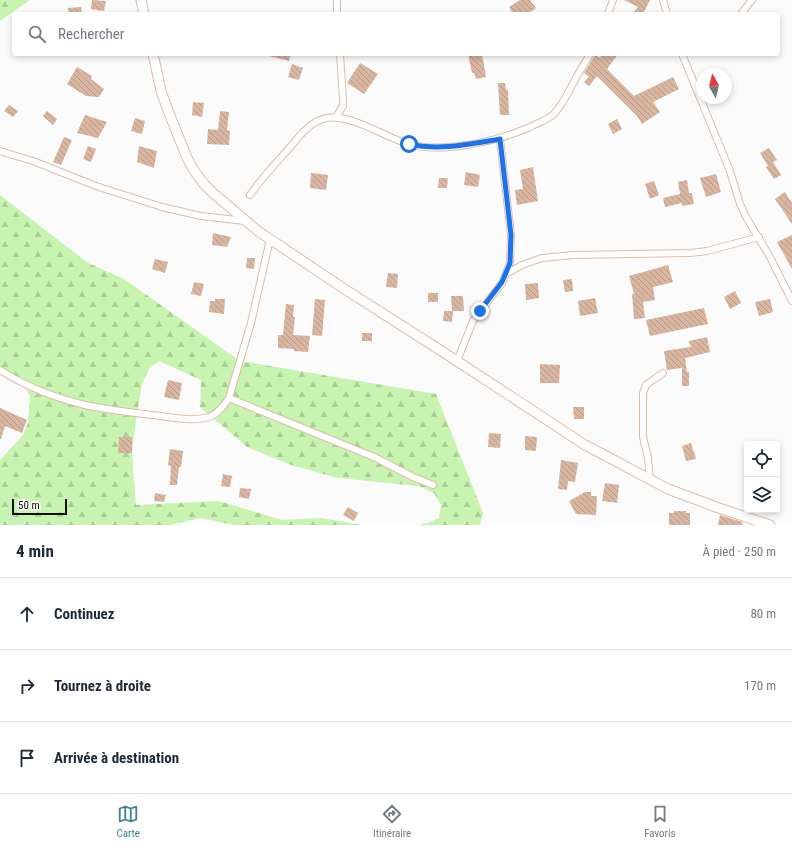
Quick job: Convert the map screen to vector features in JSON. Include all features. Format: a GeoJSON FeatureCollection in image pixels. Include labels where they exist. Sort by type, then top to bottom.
{"type":"FeatureCollection","features":[{"type":"Feature","properties":{"kind":"street"},"geometry":{"type":"LineString","coordinates":[[141,0],[144,12]]}},
{"type":"Feature","properties":{"kind":"street"},"geometry":{"type":"LineString","coordinates":[[337,0],[337,12]]}},
{"type":"Feature","properties":{"kind":"street"},"geometry":{"type":"LineString","coordinates":[[609,12],[613,0]]}},
{"type":"Feature","properties":{"kind":"street"},"geometry":{"type":"LineString","coordinates":[[663,0],[666,12]]}},
{"type":"Feature","properties":{"kind":"street"},"geometry":{"type":"LineString","coordinates":[[743,12],[752,0]]}},
{"type":"Feature","properties":{"kind":"street"},"geometry":{"type":"LineString","coordinates":[[154,56],[167,108],[187,158],[204,184],[245,221],[343,288],[585,444],[650,480],[685,496],[770,525]]}},
{"type":"Feature","properties":{"kind":"street"},"geometry":{"type":"LineString","coordinates":[[336,117],[343,106],[340,56]]}},
{"type":"Feature","properties":{"kind":"street"},"geometry":{"type":"LineString","coordinates":[[250,195],[263,176],[303,132],[319,120],[328,117],[346,119],[397,140],[422,147],[461,145],[500,139],[546,120],[553,114],[562,105],[589,56]]}},
{"type":"Feature","properties":{"kind":"street"},"geometry":{"type":"LineString","coordinates":[[683,56],[730,171],[740,204],[792,301]]}},
{"type":"Feature","properties":{"kind":"street"},"geometry":{"type":"LineString","coordinates":[[457,361],[473,321],[495,292],[506,274],[510,263],[511,235],[500,139]]}},
{"type":"Feature","properties":{"kind":"street"},"geometry":{"type":"LineString","coordinates":[[0,151],[33,161],[96,186],[162,207],[201,216],[245,221]]}},
{"type":"Feature","properties":{"kind":"street"},"geometry":{"type":"LineString","coordinates":[[506,274],[522,265],[542,258],[602,254],[690,254],[759,237]]}},
{"type":"Feature","properties":{"kind":"street"},"geometry":{"type":"LineString","coordinates":[[0,370],[39,390],[84,405],[196,420],[211,416],[222,408],[229,398],[251,323],[270,239]]}},
{"type":"Feature","properties":{"kind":"street"},"geometry":{"type":"LineString","coordinates":[[650,480],[648,458],[643,437],[643,393],[646,385],[663,373]]}},
{"type":"Feature","properties":{"kind":"street"},"geometry":{"type":"LineString","coordinates":[[229,398],[374,457],[412,477],[432,485]]}},
{"type":"Feature","properties":{"kind":"green space"},"geometry":{"type":"Polygon","coordinates":[[[0,0],[30,0],[12,12],[0,21],[0,0]]]}},
{"type":"Feature","properties":{"kind":"green space"},"geometry":{"type":"Polygon","coordinates":[[[0,195],[88,263],[124,279],[240,361],[436,394],[483,513],[480,525],[418,525],[425,524],[439,518],[441,505],[434,493],[418,486],[338,478],[291,465],[247,447],[200,407],[201,380],[159,361],[149,369],[142,384],[135,426],[132,453],[136,505],[219,501],[282,520],[321,518],[362,525],[234,525],[200,518],[171,525],[0,525],[0,460],[23,435],[28,423],[30,396],[23,384],[0,370],[0,195]]]}},
{"type":"Feature","properties":{"kind":"building"},"geometry":{"type":"Polygon","coordinates":[[[92,0],[106,1],[104,11],[91,9],[92,0]]]}},
{"type":"Feature","properties":{"kind":"building"},"geometry":{"type":"Polygon","coordinates":[[[520,0],[530,0],[536,8],[531,12],[512,12],[509,7],[520,0]]]}},
{"type":"Feature","properties":{"kind":"building"},"geometry":{"type":"Polygon","coordinates":[[[624,0],[650,0],[644,12],[634,12],[638,7],[624,0]]]}},
{"type":"Feature","properties":{"kind":"building"},"geometry":{"type":"Polygon","coordinates":[[[81,7],[82,12],[69,12],[68,8],[81,7]]]}},
{"type":"Feature","properties":{"kind":"building"},"geometry":{"type":"Polygon","coordinates":[[[269,56],[290,56],[289,61],[269,56]]]}},
{"type":"Feature","properties":{"kind":"building"},"geometry":{"type":"Polygon","coordinates":[[[468,56],[482,56],[486,77],[476,79],[474,73],[472,73],[468,56]]]}},
{"type":"Feature","properties":{"kind":"building"},"geometry":{"type":"Polygon","coordinates":[[[594,56],[600,58],[601,56],[617,56],[607,69],[634,96],[673,77],[679,89],[653,102],[660,112],[642,124],[637,116],[597,76],[589,86],[584,82],[589,77],[584,73],[594,56]]]}},
{"type":"Feature","properties":{"kind":"building"},"geometry":{"type":"Polygon","coordinates":[[[360,63],[378,74],[364,94],[347,83],[360,63]]]}},
{"type":"Feature","properties":{"kind":"building"},"geometry":{"type":"Polygon","coordinates":[[[292,64],[303,68],[299,80],[288,77],[292,64]]]}},
{"type":"Feature","properties":{"kind":"building"},"geometry":{"type":"Polygon","coordinates":[[[77,67],[92,76],[91,79],[104,89],[99,97],[86,96],[67,84],[77,67]]]}},
{"type":"Feature","properties":{"kind":"building"},"geometry":{"type":"Polygon","coordinates":[[[498,83],[505,83],[506,90],[508,90],[509,115],[500,115],[498,83]]]}},
{"type":"Feature","properties":{"kind":"building"},"geometry":{"type":"Polygon","coordinates":[[[193,102],[204,103],[202,117],[192,115],[193,102]]]}},
{"type":"Feature","properties":{"kind":"building"},"geometry":{"type":"Polygon","coordinates":[[[9,105],[18,111],[13,117],[4,111],[9,105]]]}},
{"type":"Feature","properties":{"kind":"building"},"geometry":{"type":"Polygon","coordinates":[[[47,111],[57,119],[53,125],[43,116],[47,111]]]}},
{"type":"Feature","properties":{"kind":"building"},"geometry":{"type":"Polygon","coordinates":[[[220,111],[229,112],[227,130],[230,131],[229,145],[207,144],[208,129],[218,130],[220,111]]]}},
{"type":"Feature","properties":{"kind":"building"},"geometry":{"type":"Polygon","coordinates":[[[85,115],[107,122],[98,138],[77,133],[85,115]]]}},
{"type":"Feature","properties":{"kind":"building"},"geometry":{"type":"Polygon","coordinates":[[[135,118],[145,121],[142,134],[131,131],[135,118]]]}},
{"type":"Feature","properties":{"kind":"building"},"geometry":{"type":"Polygon","coordinates":[[[617,119],[622,129],[613,134],[608,124],[617,119]]]}},
{"type":"Feature","properties":{"kind":"building"},"geometry":{"type":"Polygon","coordinates":[[[64,137],[72,140],[61,165],[53,162],[64,137]]]}},
{"type":"Feature","properties":{"kind":"building"},"geometry":{"type":"Polygon","coordinates":[[[88,146],[96,149],[91,162],[83,159],[88,146]]]}},
{"type":"Feature","properties":{"kind":"building"},"geometry":{"type":"Polygon","coordinates":[[[139,146],[157,151],[154,168],[137,162],[139,146]]]}},
{"type":"Feature","properties":{"kind":"building"},"geometry":{"type":"Polygon","coordinates":[[[769,148],[777,160],[773,162],[781,175],[774,179],[766,167],[768,166],[760,153],[769,148]]]}},
{"type":"Feature","properties":{"kind":"building"},"geometry":{"type":"Polygon","coordinates":[[[533,167],[538,201],[517,205],[515,190],[523,189],[520,170],[533,167]]]}},
{"type":"Feature","properties":{"kind":"building"},"geometry":{"type":"Polygon","coordinates":[[[466,172],[480,175],[478,187],[464,185],[466,172]]]}},
{"type":"Feature","properties":{"kind":"building"},"geometry":{"type":"Polygon","coordinates":[[[311,173],[328,175],[326,190],[310,188],[311,173]]]}},
{"type":"Feature","properties":{"kind":"building"},"geometry":{"type":"Polygon","coordinates":[[[716,174],[721,192],[706,197],[700,178],[716,174]]]}},
{"type":"Feature","properties":{"kind":"building"},"geometry":{"type":"Polygon","coordinates":[[[439,178],[448,178],[447,188],[438,188],[439,178]]]}},
{"type":"Feature","properties":{"kind":"building"},"geometry":{"type":"Polygon","coordinates":[[[687,180],[689,193],[692,193],[694,204],[682,206],[682,203],[665,207],[663,198],[680,194],[678,182],[687,180]]]}},
{"type":"Feature","properties":{"kind":"building"},"geometry":{"type":"Polygon","coordinates":[[[654,181],[659,195],[650,199],[645,184],[654,181]]]}},
{"type":"Feature","properties":{"kind":"building"},"geometry":{"type":"Polygon","coordinates":[[[785,192],[792,203],[792,224],[775,199],[785,192]]]}},
{"type":"Feature","properties":{"kind":"building"},"geometry":{"type":"Polygon","coordinates":[[[213,233],[231,237],[227,247],[212,245],[213,233]]]}},
{"type":"Feature","properties":{"kind":"building"},"geometry":{"type":"Polygon","coordinates":[[[792,235],[792,269],[777,242],[792,235]]]}},
{"type":"Feature","properties":{"kind":"building"},"geometry":{"type":"Polygon","coordinates":[[[247,258],[255,258],[254,269],[246,268],[247,258]]]}},
{"type":"Feature","properties":{"kind":"building"},"geometry":{"type":"Polygon","coordinates":[[[155,259],[168,262],[165,273],[152,269],[155,259]]]}},
{"type":"Feature","properties":{"kind":"building"},"geometry":{"type":"Polygon","coordinates":[[[668,265],[673,282],[653,287],[655,300],[643,302],[645,318],[634,319],[632,294],[634,294],[629,276],[668,265]]]}},
{"type":"Feature","properties":{"kind":"building"},"geometry":{"type":"Polygon","coordinates":[[[388,273],[398,274],[397,288],[386,287],[388,273]]]}},
{"type":"Feature","properties":{"kind":"building"},"geometry":{"type":"Polygon","coordinates":[[[572,279],[573,291],[565,292],[563,280],[572,279]]]}},
{"type":"Feature","properties":{"kind":"building"},"geometry":{"type":"Polygon","coordinates":[[[194,282],[204,284],[201,296],[191,294],[194,282]]]}},
{"type":"Feature","properties":{"kind":"building"},"geometry":{"type":"Polygon","coordinates":[[[538,283],[539,298],[526,300],[525,284],[538,283]]]}},
{"type":"Feature","properties":{"kind":"building"},"geometry":{"type":"Polygon","coordinates":[[[735,291],[741,303],[730,309],[724,297],[735,291]]]}},
{"type":"Feature","properties":{"kind":"building"},"geometry":{"type":"Polygon","coordinates":[[[428,293],[438,293],[438,302],[428,302],[428,293]]]}},
{"type":"Feature","properties":{"kind":"building"},"geometry":{"type":"Polygon","coordinates":[[[451,296],[463,296],[464,311],[452,311],[451,296]]]}},
{"type":"Feature","properties":{"kind":"building"},"geometry":{"type":"Polygon","coordinates":[[[595,298],[598,313],[580,316],[578,301],[595,298]]]}},
{"type":"Feature","properties":{"kind":"building"},"geometry":{"type":"Polygon","coordinates":[[[215,299],[225,299],[224,314],[209,312],[210,301],[215,301],[215,299]]]}},
{"type":"Feature","properties":{"kind":"building"},"geometry":{"type":"Polygon","coordinates":[[[315,299],[325,300],[322,336],[312,335],[315,299]]]}},
{"type":"Feature","properties":{"kind":"building"},"geometry":{"type":"Polygon","coordinates":[[[770,299],[773,312],[759,316],[755,302],[770,299]]]}},
{"type":"Feature","properties":{"kind":"building"},"geometry":{"type":"Polygon","coordinates":[[[286,304],[294,305],[293,317],[295,317],[293,335],[310,336],[308,352],[278,348],[278,335],[283,335],[286,304]]]}},
{"type":"Feature","properties":{"kind":"building"},"geometry":{"type":"Polygon","coordinates":[[[704,308],[708,324],[650,336],[646,320],[704,308]]]}},
{"type":"Feature","properties":{"kind":"building"},"geometry":{"type":"Polygon","coordinates":[[[444,311],[453,311],[452,322],[443,321],[444,311]]]}},
{"type":"Feature","properties":{"kind":"building"},"geometry":{"type":"Polygon","coordinates":[[[362,333],[372,333],[372,341],[362,341],[362,333]]]}},
{"type":"Feature","properties":{"kind":"building"},"geometry":{"type":"Polygon","coordinates":[[[707,337],[710,352],[685,358],[687,372],[689,372],[689,386],[682,386],[682,368],[667,370],[664,351],[691,347],[689,341],[707,337]]]}},
{"type":"Feature","properties":{"kind":"building"},"geometry":{"type":"Polygon","coordinates":[[[540,364],[560,365],[559,383],[540,383],[540,364]]]}},
{"type":"Feature","properties":{"kind":"building"},"geometry":{"type":"Polygon","coordinates":[[[168,380],[182,383],[179,400],[164,397],[168,380]]]}},
{"type":"Feature","properties":{"kind":"building"},"geometry":{"type":"Polygon","coordinates":[[[573,407],[584,407],[584,419],[574,419],[573,407]]]}},
{"type":"Feature","properties":{"kind":"building"},"geometry":{"type":"Polygon","coordinates":[[[0,408],[27,420],[22,433],[5,426],[0,439],[0,408]]]}},
{"type":"Feature","properties":{"kind":"building"},"geometry":{"type":"Polygon","coordinates":[[[489,433],[501,434],[500,448],[488,447],[489,433]]]}},
{"type":"Feature","properties":{"kind":"building"},"geometry":{"type":"Polygon","coordinates":[[[525,436],[537,437],[536,451],[525,450],[525,436]]]}},
{"type":"Feature","properties":{"kind":"building"},"geometry":{"type":"Polygon","coordinates":[[[119,437],[132,437],[132,453],[118,453],[119,437]]]}},
{"type":"Feature","properties":{"kind":"building"},"geometry":{"type":"Polygon","coordinates":[[[691,443],[696,459],[686,461],[682,446],[691,443]]]}},
{"type":"Feature","properties":{"kind":"building"},"geometry":{"type":"Polygon","coordinates":[[[170,449],[183,451],[177,485],[170,485],[171,466],[168,465],[170,449]]]}},
{"type":"Feature","properties":{"kind":"building"},"geometry":{"type":"Polygon","coordinates":[[[561,460],[578,463],[575,482],[568,481],[567,490],[558,489],[561,460]]]}},
{"type":"Feature","properties":{"kind":"building"},"geometry":{"type":"Polygon","coordinates":[[[223,474],[232,476],[230,487],[221,486],[223,474]]]}},
{"type":"Feature","properties":{"kind":"building"},"geometry":{"type":"Polygon","coordinates":[[[605,483],[619,485],[617,503],[602,501],[605,483]]]}},
{"type":"Feature","properties":{"kind":"building"},"geometry":{"type":"Polygon","coordinates":[[[240,488],[251,489],[249,499],[239,497],[240,488]]]}},
{"type":"Feature","properties":{"kind":"building"},"geometry":{"type":"Polygon","coordinates":[[[585,492],[591,492],[591,496],[597,496],[596,515],[576,514],[569,501],[585,492]]]}},
{"type":"Feature","properties":{"kind":"building"},"geometry":{"type":"Polygon","coordinates":[[[155,493],[166,495],[164,502],[154,501],[155,493]]]}},
{"type":"Feature","properties":{"kind":"building"},"geometry":{"type":"Polygon","coordinates":[[[348,507],[358,513],[354,521],[343,515],[348,507]]]}},
{"type":"Feature","properties":{"kind":"building"},"geometry":{"type":"Polygon","coordinates":[[[674,511],[686,511],[686,513],[690,513],[690,525],[669,525],[669,513],[674,513],[674,511]]]}},
{"type":"Feature","properties":{"kind":"building"},"geometry":{"type":"Polygon","coordinates":[[[720,515],[742,522],[742,525],[718,525],[720,515]]]}},
{"type":"Feature","properties":{"kind":"route"},"geometry":{"type":"LineString","coordinates":[[409,144],[422,147],[448,147],[500,139],[511,235],[510,263],[502,282],[480,311]]}}]}
